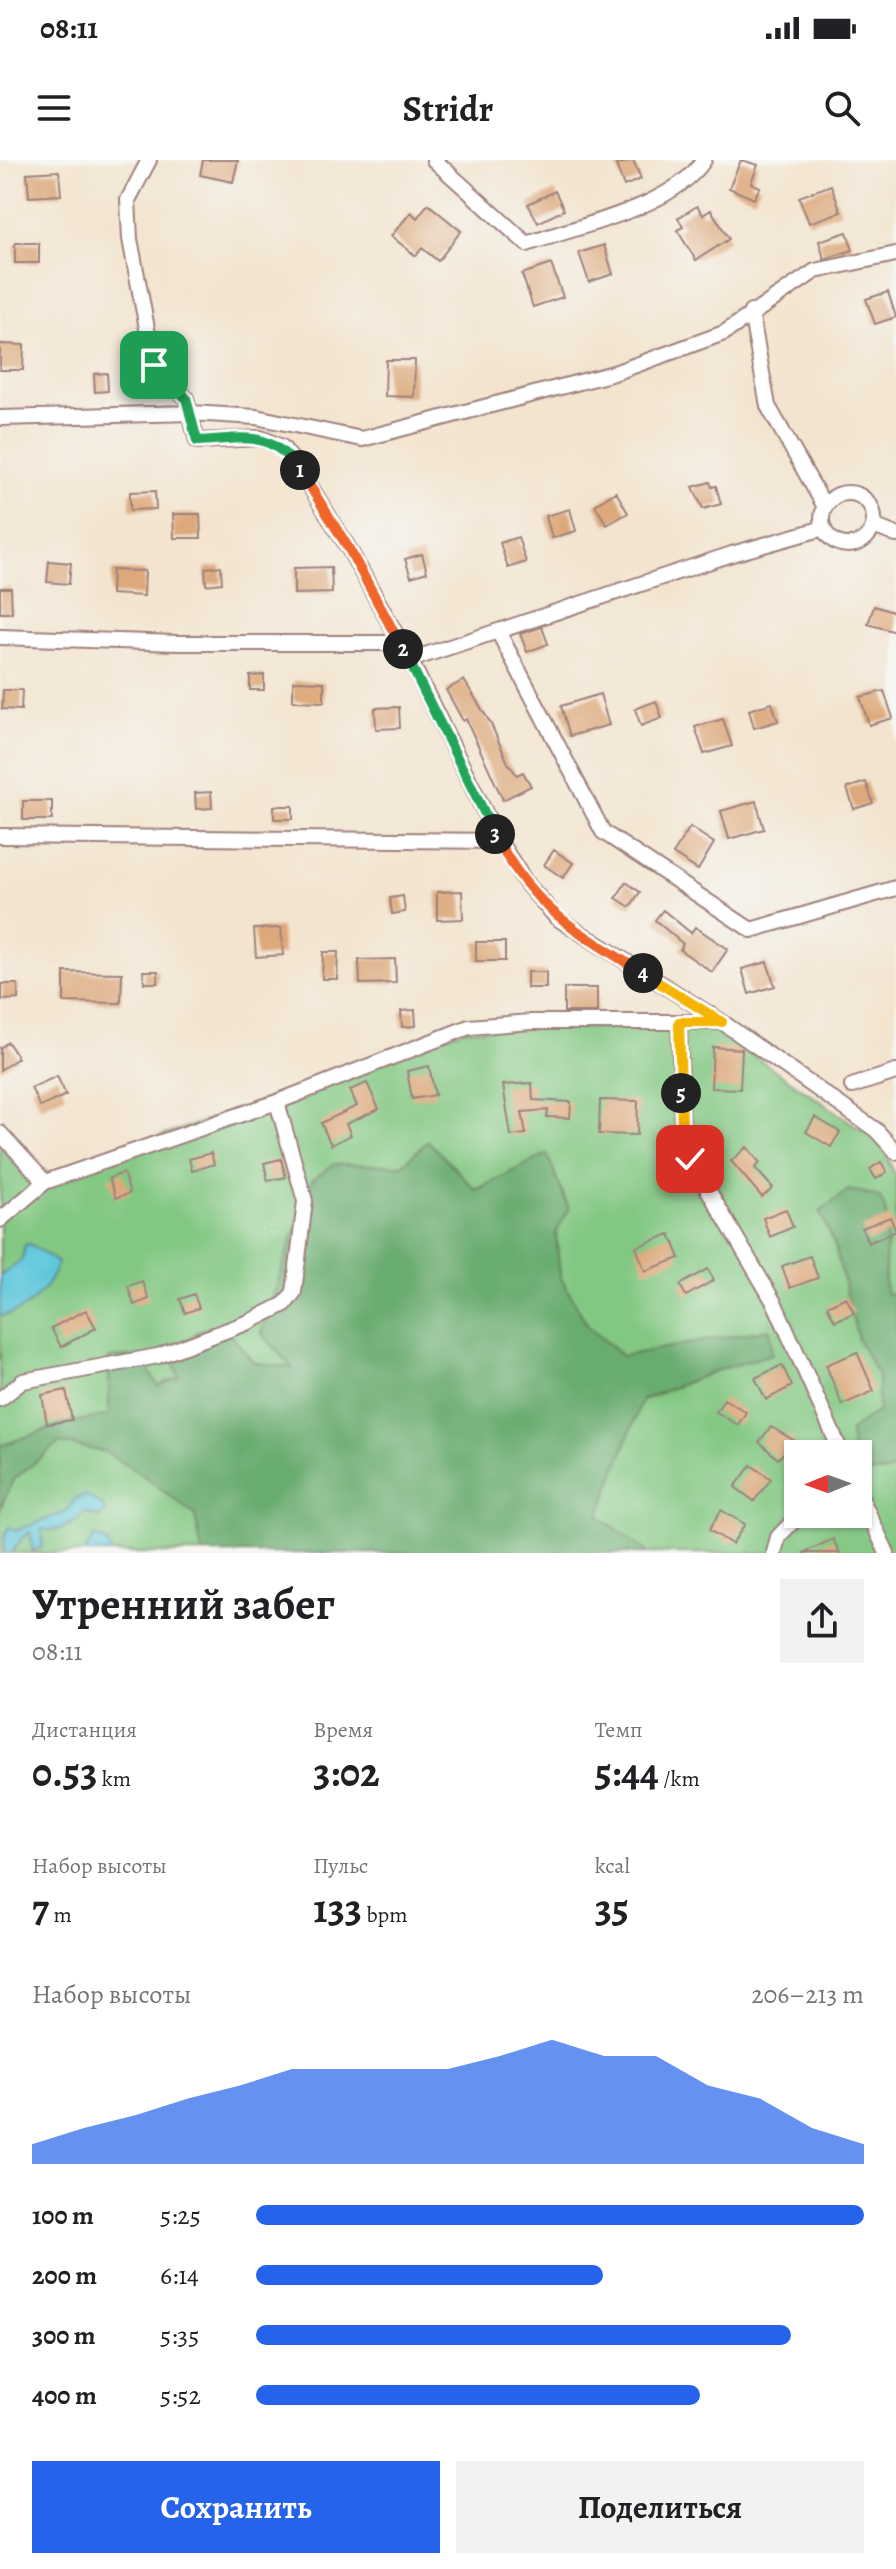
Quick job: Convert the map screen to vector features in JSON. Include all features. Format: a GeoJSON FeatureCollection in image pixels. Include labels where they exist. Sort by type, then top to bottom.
{"type":"FeatureCollection","features":[{"type":"Feature","properties":{"kind":"street"},"geometry":{"type":"LineString","coordinates":[[149,160],[128,200],[130,239],[154,365],[186,398],[197,441],[261,438],[282,447],[349,549],[410,660],[499,841],[526,883],[557,918],[722,1022],[876,1130],[896,1152]]}},
{"type":"Feature","properties":{"kind":"street"},"geometry":{"type":"LineString","coordinates":[[434,160],[527,244],[663,197],[696,173],[704,160]]}},
{"type":"Feature","properties":{"kind":"street"},"geometry":{"type":"LineString","coordinates":[[0,418],[191,413],[256,417],[362,439],[614,373],[724,333],[815,271],[896,254]]}},
{"type":"Feature","properties":{"kind":"street"},"geometry":{"type":"LineString","coordinates":[[751,312],[768,406],[825,507],[824,528],[834,541],[850,545],[865,539],[874,526],[873,509],[854,493],[837,495],[825,507]]}},
{"type":"Feature","properties":{"kind":"street"},"geometry":{"type":"LineString","coordinates":[[874,526],[896,535]]}},
{"type":"Feature","properties":{"kind":"street"},"geometry":{"type":"LineString","coordinates":[[410,660],[732,554],[824,528]]}},
{"type":"Feature","properties":{"kind":"street"},"geometry":{"type":"LineString","coordinates":[[499,633],[603,832],[751,930],[896,888]]}},
{"type":"Feature","properties":{"kind":"street"},"geometry":{"type":"LineString","coordinates":[[0,637],[177,643],[399,643]]}},
{"type":"Feature","properties":{"kind":"street"},"geometry":{"type":"LineString","coordinates":[[0,836],[499,841]]}},
{"type":"Feature","properties":{"kind":"street"},"geometry":{"type":"LineString","coordinates":[[0,1220],[45,1182],[277,1102],[469,1027],[531,1022],[722,1022]]}},
{"type":"Feature","properties":{"kind":"street"},"geometry":{"type":"LineString","coordinates":[[679,1022],[682,1128],[690,1159],[775,1304],[836,1440]]}},
{"type":"Feature","properties":{"kind":"street"},"geometry":{"type":"LineString","coordinates":[[852,1086],[896,1072]]}},
{"type":"Feature","properties":{"kind":"street"},"geometry":{"type":"LineString","coordinates":[[0,1399],[23,1381],[158,1356],[249,1322],[285,1304],[294,1292],[305,1201],[277,1102]]}},
{"type":"Feature","properties":{"kind":"street"},"geometry":{"type":"LineString","coordinates":[[0,1133],[45,1182]]}},
{"type":"Feature","properties":{"kind":"street"},"geometry":{"type":"LineString","coordinates":[[872,1521],[887,1553]]}},
{"type":"Feature","properties":{"kind":"street"},"geometry":{"type":"LineString","coordinates":[[774,1553],[778,1537],[787,1528]]}},
{"type":"Feature","properties":{"kind":"green space"},"geometry":{"type":"Polygon","coordinates":[[[712,1027],[884,1145],[896,1179],[896,1553],[0,1553],[0,1145],[29,1183],[465,1029],[712,1027]]]}},
{"type":"Feature","properties":{"kind":"green space"},"geometry":{"type":"Polygon","coordinates":[[[428,1141],[476,1190],[547,1154],[569,1209],[556,1233],[560,1276],[588,1326],[622,1356],[770,1329],[772,1354],[715,1371],[642,1400],[599,1516],[648,1553],[202,1553],[195,1515],[144,1476],[105,1452],[59,1443],[13,1480],[0,1509],[0,1446],[63,1424],[109,1415],[109,1358],[141,1356],[158,1386],[179,1377],[171,1354],[199,1330],[223,1325],[253,1362],[292,1368],[261,1332],[312,1180],[334,1164],[402,1165],[428,1141]]]}},
{"type":"Feature","properties":{"kind":"green space"},"geometry":{"type":"Polygon","coordinates":[[[848,1190],[880,1198],[885,1208],[885,1282],[887,1294],[896,1293],[896,1468],[887,1472],[872,1473],[872,1440],[851,1440],[850,1431],[878,1411],[878,1376],[858,1340],[835,1246],[820,1212],[848,1190]]]}},
{"type":"Feature","properties":{"kind":"water"},"geometry":{"type":"Polygon","coordinates":[[[30,1244],[58,1263],[49,1281],[29,1304],[0,1316],[0,1276],[22,1259],[25,1245],[30,1244]]]}},
{"type":"Feature","properties":{"kind":"water"},"geometry":{"type":"Polygon","coordinates":[[[85,1495],[102,1505],[105,1513],[99,1517],[85,1512],[66,1526],[54,1530],[42,1529],[42,1547],[33,1551],[30,1532],[12,1553],[4,1553],[5,1534],[9,1527],[16,1531],[66,1512],[75,1499],[85,1495]]]}},
{"type":"Feature","properties":{"kind":"water"},"geometry":{"type":"Polygon","coordinates":[[[94,1536],[107,1542],[111,1553],[85,1553],[94,1536]]]}},
{"type":"Feature","properties":{"kind":"building"},"geometry":{"type":"Polygon","coordinates":[[[203,160],[238,160],[233,182],[200,175],[203,160]]]}},
{"type":"Feature","properties":{"kind":"building"},"geometry":{"type":"Polygon","coordinates":[[[633,160],[641,179],[624,186],[616,165],[633,160]]]}},
{"type":"Feature","properties":{"kind":"building"},"geometry":{"type":"Polygon","coordinates":[[[741,160],[758,165],[751,183],[760,187],[754,199],[729,188],[741,160]]]}},
{"type":"Feature","properties":{"kind":"building"},"geometry":{"type":"Polygon","coordinates":[[[59,171],[61,195],[29,197],[27,173],[59,171]]]}},
{"type":"Feature","properties":{"kind":"building"},"geometry":{"type":"Polygon","coordinates":[[[831,185],[841,212],[809,223],[799,197],[831,185]]]}},
{"type":"Feature","properties":{"kind":"building"},"geometry":{"type":"Polygon","coordinates":[[[555,191],[564,210],[538,223],[528,204],[555,191]]]}},
{"type":"Feature","properties":{"kind":"building"},"geometry":{"type":"Polygon","coordinates":[[[428,204],[461,231],[438,261],[422,248],[416,256],[391,236],[411,212],[417,218],[428,204]]]}},
{"type":"Feature","properties":{"kind":"building"},"geometry":{"type":"Polygon","coordinates":[[[697,206],[703,215],[711,210],[729,239],[696,260],[677,230],[683,227],[678,218],[697,206]]]}},
{"type":"Feature","properties":{"kind":"building"},"geometry":{"type":"Polygon","coordinates":[[[847,232],[853,250],[824,259],[819,241],[847,232]]]}},
{"type":"Feature","properties":{"kind":"building"},"geometry":{"type":"Polygon","coordinates":[[[15,243],[39,243],[39,263],[15,263],[15,243]]]}},
{"type":"Feature","properties":{"kind":"building"},"geometry":{"type":"Polygon","coordinates":[[[604,245],[613,274],[589,282],[579,253],[604,245]]]}},
{"type":"Feature","properties":{"kind":"building"},"geometry":{"type":"Polygon","coordinates":[[[551,264],[563,297],[533,307],[522,274],[551,264]]]}},
{"type":"Feature","properties":{"kind":"building"},"geometry":{"type":"Polygon","coordinates":[[[888,292],[896,317],[875,324],[866,299],[888,292]]]}},
{"type":"Feature","properties":{"kind":"building"},"geometry":{"type":"Polygon","coordinates":[[[0,344],[24,345],[23,370],[0,370],[0,344]]]}},
{"type":"Feature","properties":{"kind":"building"},"geometry":{"type":"Polygon","coordinates":[[[386,360],[415,360],[414,397],[385,396],[386,360]]]}},
{"type":"Feature","properties":{"kind":"building"},"geometry":{"type":"Polygon","coordinates":[[[107,373],[108,391],[95,392],[94,374],[107,373]]]}},
{"type":"Feature","properties":{"kind":"building"},"geometry":{"type":"Polygon","coordinates":[[[710,482],[712,487],[716,486],[721,504],[703,509],[693,487],[710,482]]]}},
{"type":"Feature","properties":{"kind":"building"},"geometry":{"type":"Polygon","coordinates":[[[155,491],[156,509],[130,510],[130,492],[155,491]]]}},
{"type":"Feature","properties":{"kind":"building"},"geometry":{"type":"Polygon","coordinates":[[[616,492],[628,513],[607,525],[595,505],[616,492]]]}},
{"type":"Feature","properties":{"kind":"building"},"geometry":{"type":"Polygon","coordinates":[[[570,509],[576,531],[552,538],[546,516],[570,509]]]}},
{"type":"Feature","properties":{"kind":"building"},"geometry":{"type":"Polygon","coordinates":[[[173,514],[200,514],[201,538],[174,538],[173,514]]]}},
{"type":"Feature","properties":{"kind":"building"},"geometry":{"type":"Polygon","coordinates":[[[518,537],[526,562],[508,568],[500,543],[518,537]]]}},
{"type":"Feature","properties":{"kind":"building"},"geometry":{"type":"Polygon","coordinates":[[[422,554],[427,572],[411,577],[405,559],[422,554]]]}},
{"type":"Feature","properties":{"kind":"building"},"geometry":{"type":"Polygon","coordinates":[[[49,561],[71,563],[69,584],[47,582],[49,561]]]}},
{"type":"Feature","properties":{"kind":"building"},"geometry":{"type":"Polygon","coordinates":[[[221,566],[222,583],[206,585],[205,568],[221,566]]]}},
{"type":"Feature","properties":{"kind":"building"},"geometry":{"type":"Polygon","coordinates":[[[331,567],[332,593],[294,594],[294,568],[331,567]]]}},
{"type":"Feature","properties":{"kind":"building"},"geometry":{"type":"Polygon","coordinates":[[[112,570],[145,571],[144,596],[111,594],[112,570]]]}},
{"type":"Feature","properties":{"kind":"building"},"geometry":{"type":"Polygon","coordinates":[[[0,588],[11,588],[12,613],[0,613],[0,588]]]}},
{"type":"Feature","properties":{"kind":"building"},"geometry":{"type":"Polygon","coordinates":[[[874,606],[896,613],[896,632],[868,624],[874,606]]]}},
{"type":"Feature","properties":{"kind":"building"},"geometry":{"type":"Polygon","coordinates":[[[542,627],[548,644],[527,652],[520,634],[542,627]]]}},
{"type":"Feature","properties":{"kind":"building"},"geometry":{"type":"Polygon","coordinates":[[[264,675],[264,690],[250,690],[250,676],[264,675]]]}},
{"type":"Feature","properties":{"kind":"building"},"geometry":{"type":"Polygon","coordinates":[[[464,680],[491,724],[508,763],[517,775],[523,772],[531,786],[503,800],[466,719],[463,721],[446,690],[464,680]]]}},
{"type":"Feature","properties":{"kind":"building"},"geometry":{"type":"Polygon","coordinates":[[[293,681],[324,682],[324,702],[293,701],[293,681]]]}},
{"type":"Feature","properties":{"kind":"building"},"geometry":{"type":"Polygon","coordinates":[[[3,690],[22,690],[21,710],[2,709],[3,690]]]}},
{"type":"Feature","properties":{"kind":"building"},"geometry":{"type":"Polygon","coordinates":[[[884,691],[893,718],[869,725],[860,697],[884,691]]]}},
{"type":"Feature","properties":{"kind":"building"},"geometry":{"type":"Polygon","coordinates":[[[600,694],[609,725],[570,736],[561,706],[600,694]]]}},
{"type":"Feature","properties":{"kind":"building"},"geometry":{"type":"Polygon","coordinates":[[[656,701],[662,718],[641,726],[635,709],[656,701]]]}},
{"type":"Feature","properties":{"kind":"building"},"geometry":{"type":"Polygon","coordinates":[[[772,703],[778,721],[754,728],[749,710],[772,703]]]}},
{"type":"Feature","properties":{"kind":"building"},"geometry":{"type":"Polygon","coordinates":[[[399,707],[400,728],[376,729],[375,708],[399,707]]]}},
{"type":"Feature","properties":{"kind":"building"},"geometry":{"type":"Polygon","coordinates":[[[723,719],[732,746],[704,754],[695,727],[723,719]]]}},
{"type":"Feature","properties":{"kind":"building"},"geometry":{"type":"Polygon","coordinates":[[[866,782],[873,803],[854,809],[847,788],[866,782]]]}},
{"type":"Feature","properties":{"kind":"building"},"geometry":{"type":"Polygon","coordinates":[[[211,792],[212,808],[196,809],[195,793],[211,792]]]}},
{"type":"Feature","properties":{"kind":"building"},"geometry":{"type":"Polygon","coordinates":[[[23,801],[52,801],[52,820],[23,820],[23,801]]]}},
{"type":"Feature","properties":{"kind":"building"},"geometry":{"type":"Polygon","coordinates":[[[756,801],[764,829],[729,839],[721,811],[756,801]]]}},
{"type":"Feature","properties":{"kind":"building"},"geometry":{"type":"Polygon","coordinates":[[[274,806],[293,806],[293,819],[274,819],[274,806]]]}},
{"type":"Feature","properties":{"kind":"building"},"geometry":{"type":"Polygon","coordinates":[[[690,827],[714,843],[698,870],[673,854],[690,827]]]}},
{"type":"Feature","properties":{"kind":"building"},"geometry":{"type":"Polygon","coordinates":[[[554,850],[573,863],[563,878],[544,865],[554,850]]]}},
{"type":"Feature","properties":{"kind":"building"},"geometry":{"type":"Polygon","coordinates":[[[626,882],[640,892],[630,907],[616,898],[626,882]]]}},
{"type":"Feature","properties":{"kind":"building"},"geometry":{"type":"Polygon","coordinates":[[[462,891],[463,919],[437,920],[437,892],[462,891]]]}},
{"type":"Feature","properties":{"kind":"building"},"geometry":{"type":"Polygon","coordinates":[[[403,896],[405,912],[392,914],[390,898],[403,896]]]}},
{"type":"Feature","properties":{"kind":"building"},"geometry":{"type":"Polygon","coordinates":[[[663,910],[691,933],[695,927],[728,949],[712,972],[680,950],[683,944],[655,920],[663,910]]]}},
{"type":"Feature","properties":{"kind":"building"},"geometry":{"type":"Polygon","coordinates":[[[281,928],[283,955],[256,957],[254,929],[281,928]]]}},
{"type":"Feature","properties":{"kind":"building"},"geometry":{"type":"Polygon","coordinates":[[[476,942],[505,942],[505,961],[476,961],[476,942]]]}},
{"type":"Feature","properties":{"kind":"building"},"geometry":{"type":"Polygon","coordinates":[[[323,952],[338,952],[337,979],[322,979],[323,952]]]}},
{"type":"Feature","properties":{"kind":"building"},"geometry":{"type":"Polygon","coordinates":[[[395,959],[396,983],[360,984],[359,960],[395,959]]]}},
{"type":"Feature","properties":{"kind":"building"},"geometry":{"type":"Polygon","coordinates":[[[767,962],[775,986],[749,994],[742,969],[767,962]]]}},
{"type":"Feature","properties":{"kind":"building"},"geometry":{"type":"Polygon","coordinates":[[[143,971],[158,971],[158,983],[144,983],[143,971]]]}},
{"type":"Feature","properties":{"kind":"building"},"geometry":{"type":"Polygon","coordinates":[[[64,972],[122,973],[121,1003],[64,1002],[64,972]]]}},
{"type":"Feature","properties":{"kind":"building"},"geometry":{"type":"Polygon","coordinates":[[[527,972],[546,972],[546,988],[527,988],[527,972]]]}},
{"type":"Feature","properties":{"kind":"building"},"geometry":{"type":"Polygon","coordinates":[[[2,984],[18,984],[18,999],[2,1000],[2,984]]]}},
{"type":"Feature","properties":{"kind":"building"},"geometry":{"type":"Polygon","coordinates":[[[564,988],[597,988],[597,1012],[564,1012],[564,988]]]}},
{"type":"Feature","properties":{"kind":"building"},"geometry":{"type":"Polygon","coordinates":[[[415,1010],[416,1026],[402,1027],[401,1011],[415,1010]]]}},
{"type":"Feature","properties":{"kind":"building"},"geometry":{"type":"Polygon","coordinates":[[[8,1042],[18,1058],[0,1070],[0,1048],[8,1042]]]}},
{"type":"Feature","properties":{"kind":"building"},"geometry":{"type":"Polygon","coordinates":[[[713,1047],[742,1049],[740,1089],[711,1088],[713,1047]]]}},
{"type":"Feature","properties":{"kind":"building"},"geometry":{"type":"Polygon","coordinates":[[[429,1066],[435,1095],[412,1099],[407,1071],[429,1066]]]}},
{"type":"Feature","properties":{"kind":"building"},"geometry":{"type":"Polygon","coordinates":[[[57,1076],[66,1095],[40,1107],[31,1088],[57,1076]]]}},
{"type":"Feature","properties":{"kind":"building"},"geometry":{"type":"Polygon","coordinates":[[[367,1083],[379,1109],[346,1124],[351,1135],[331,1145],[321,1123],[357,1106],[350,1090],[367,1083]]]}},
{"type":"Feature","properties":{"kind":"building"},"geometry":{"type":"Polygon","coordinates":[[[532,1083],[533,1100],[571,1102],[570,1118],[547,1117],[548,1110],[522,1112],[526,1134],[511,1136],[503,1085],[532,1083]]]}},
{"type":"Feature","properties":{"kind":"building"},"geometry":{"type":"Polygon","coordinates":[[[600,1100],[638,1101],[637,1135],[599,1134],[600,1100]]]}},
{"type":"Feature","properties":{"kind":"building"},"geometry":{"type":"Polygon","coordinates":[[[815,1117],[840,1132],[831,1147],[806,1132],[815,1117]]]}},
{"type":"Feature","properties":{"kind":"building"},"geometry":{"type":"Polygon","coordinates":[[[747,1147],[760,1163],[755,1168],[773,1188],[762,1197],[731,1161],[747,1147]]]}},
{"type":"Feature","properties":{"kind":"building"},"geometry":{"type":"Polygon","coordinates":[[[211,1153],[214,1164],[192,1171],[189,1159],[211,1153]]]}},
{"type":"Feature","properties":{"kind":"building"},"geometry":{"type":"Polygon","coordinates":[[[281,1159],[286,1177],[268,1181],[264,1163],[281,1159]]]}},
{"type":"Feature","properties":{"kind":"building"},"geometry":{"type":"Polygon","coordinates":[[[881,1162],[887,1172],[876,1179],[870,1169],[881,1162]]]}},
{"type":"Feature","properties":{"kind":"building"},"geometry":{"type":"Polygon","coordinates":[[[123,1173],[130,1193],[116,1198],[109,1178],[123,1173]]]}},
{"type":"Feature","properties":{"kind":"building"},"geometry":{"type":"Polygon","coordinates":[[[786,1209],[793,1227],[770,1237],[763,1218],[786,1209]]]}},
{"type":"Feature","properties":{"kind":"building"},"geometry":{"type":"Polygon","coordinates":[[[890,1217],[896,1231],[868,1243],[862,1228],[890,1217]]]}},
{"type":"Feature","properties":{"kind":"building"},"geometry":{"type":"Polygon","coordinates":[[[670,1234],[680,1258],[645,1271],[636,1247],[670,1234]]]}},
{"type":"Feature","properties":{"kind":"building"},"geometry":{"type":"Polygon","coordinates":[[[810,1256],[818,1278],[790,1288],[782,1266],[810,1256]]]}},
{"type":"Feature","properties":{"kind":"building"},"geometry":{"type":"Polygon","coordinates":[[[708,1269],[714,1280],[686,1296],[680,1285],[708,1269]]]}},
{"type":"Feature","properties":{"kind":"building"},"geometry":{"type":"Polygon","coordinates":[[[142,1281],[149,1299],[134,1305],[128,1286],[142,1281]]]}},
{"type":"Feature","properties":{"kind":"building"},"geometry":{"type":"Polygon","coordinates":[[[194,1294],[199,1308],[185,1313],[180,1299],[194,1294]]]}},
{"type":"Feature","properties":{"kind":"building"},"geometry":{"type":"Polygon","coordinates":[[[846,1297],[854,1313],[835,1321],[827,1306],[846,1297]]]}},
{"type":"Feature","properties":{"kind":"building"},"geometry":{"type":"Polygon","coordinates":[[[86,1310],[96,1328],[61,1347],[51,1328],[86,1310]]]}},
{"type":"Feature","properties":{"kind":"building"},"geometry":{"type":"Polygon","coordinates":[[[857,1352],[874,1391],[842,1405],[826,1365],[857,1352]]]}},
{"type":"Feature","properties":{"kind":"building"},"geometry":{"type":"Polygon","coordinates":[[[782,1365],[792,1386],[766,1400],[755,1378],[782,1365]]]}},
{"type":"Feature","properties":{"kind":"building"},"geometry":{"type":"Polygon","coordinates":[[[66,1390],[72,1420],[47,1424],[42,1395],[66,1390]]]}},
{"type":"Feature","properties":{"kind":"building"},"geometry":{"type":"Polygon","coordinates":[[[724,1399],[746,1412],[738,1425],[716,1412],[724,1399]]]}},
{"type":"Feature","properties":{"kind":"building"},"geometry":{"type":"Polygon","coordinates":[[[771,1427],[793,1440],[784,1440],[784,1453],[778,1459],[759,1442],[771,1427]]]}},
{"type":"Feature","properties":{"kind":"building"},"geometry":{"type":"Polygon","coordinates":[[[751,1465],[771,1479],[754,1501],[735,1487],[751,1465]]]}},
{"type":"Feature","properties":{"kind":"building"},"geometry":{"type":"Polygon","coordinates":[[[721,1510],[745,1524],[732,1544],[709,1530],[721,1510]]]}},
{"type":"Feature","properties":{"kind":"building"},"geometry":{"type":"Polygon","coordinates":[[[833,1539],[840,1553],[803,1553],[833,1539]]]}},
{"type":"Feature","properties":{"kind":"route"},"geometry":{"type":"LineString","coordinates":[[154,365],[186,398],[197,441],[261,438],[282,447],[300,470],[349,549],[410,660],[499,841],[526,883],[557,918],[722,1022],[679,1022],[682,1128],[690,1159]]}}]}
